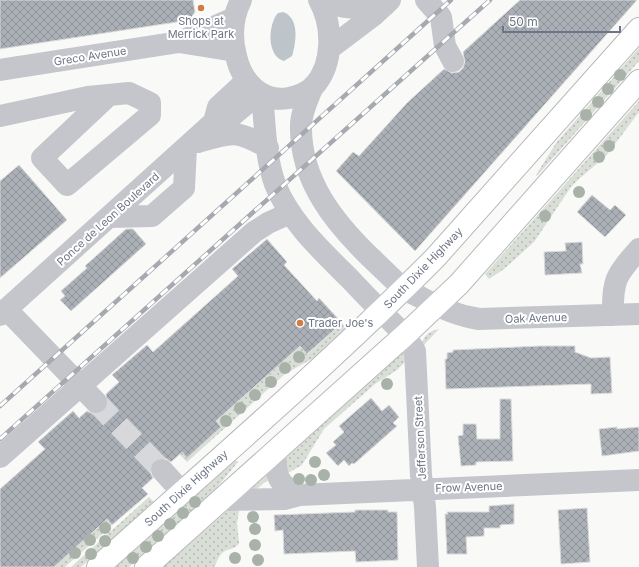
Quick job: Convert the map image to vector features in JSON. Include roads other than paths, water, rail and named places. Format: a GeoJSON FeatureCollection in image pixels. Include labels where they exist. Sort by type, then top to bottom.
{"type":"FeatureCollection","features":[{"type":"Feature","properties":{"kind":"highway","name":"South Dixie Highway"},"geometry":{"type":"LineString","coordinates":[[98,567],[404,289],[444,247],[639,29]]}},
{"type":"Feature","properties":{"kind":"highway"},"geometry":{"type":"LineString","coordinates":[[146,567],[405,335],[436,305],[466,275],[639,81]]}},
{"type":"Feature","properties":{"kind":"street"},"geometry":{"type":"LineString","coordinates":[[321,0],[330,4],[351,8],[387,3]]}},
{"type":"Feature","properties":{"kind":"street"},"geometry":{"type":"LineString","coordinates":[[321,0],[329,30],[329,49],[323,70],[306,104],[301,124],[304,155],[313,182],[326,207],[343,230],[404,289],[436,305]]}},
{"type":"Feature","properties":{"kind":"street"},"geometry":{"type":"LineString","coordinates":[[426,0],[441,17],[445,46],[453,61]]}},
{"type":"Feature","properties":{"kind":"street"},"geometry":{"type":"LineString","coordinates":[[329,49],[374,16],[387,3]]}},
{"type":"Feature","properties":{"kind":"street"},"geometry":{"type":"LineString","coordinates":[[236,7],[233,38],[237,61],[256,89],[275,184],[290,213],[312,241],[405,335]]}},
{"type":"Feature","properties":{"kind":"street","name":"Greco Avenue"},"geometry":{"type":"LineString","coordinates":[[0,70],[179,42],[206,29],[236,7]]}},
{"type":"Feature","properties":{"kind":"street","name":"Greco Avenue"},"geometry":{"type":"LineString","coordinates":[[179,42],[235,51]]}},
{"type":"Feature","properties":{"kind":"street"},"geometry":{"type":"LineString","coordinates":[[256,89],[286,98],[301,95],[314,86]]}},
{"type":"Feature","properties":{"kind":"street","name":"Ponce de Leon Boulevard"},"geometry":{"type":"LineString","coordinates":[[3,312],[214,122],[218,107],[256,89]]}},
{"type":"Feature","properties":{"kind":"street"},"geometry":{"type":"LineString","coordinates":[[0,116],[43,106],[109,95],[129,93],[150,103],[150,115],[67,185],[42,158],[109,95]]}},
{"type":"Feature","properties":{"kind":"street"},"geometry":{"type":"LineString","coordinates":[[110,217],[152,216],[184,188],[188,146],[218,136],[235,133],[247,136],[268,148]]}},
{"type":"Feature","properties":{"kind":"street"},"geometry":{"type":"LineString","coordinates":[[0,457],[254,232],[268,223],[290,213]]}},
{"type":"Feature","properties":{"kind":"street"},"geometry":{"type":"LineString","coordinates":[[613,315],[612,294],[616,278],[621,269],[639,249]]}},
{"type":"Feature","properties":{"kind":"street","name":"Oak Avenue"},"geometry":{"type":"LineString","coordinates":[[436,305],[455,314],[479,319],[639,314]]}},
{"type":"Feature","properties":{"kind":"street"},"geometry":{"type":"LineString","coordinates":[[3,312],[96,402]]}},
{"type":"Feature","properties":{"kind":"street","name":"Jefferson Street"},"geometry":{"type":"LineString","coordinates":[[405,335],[412,346],[415,356],[428,567]]}},
{"type":"Feature","properties":{"kind":"street"},"geometry":{"type":"LineString","coordinates":[[276,451],[277,472],[281,483],[299,495]]}},
{"type":"Feature","properties":{"kind":"street"},"geometry":{"type":"LineString","coordinates":[[162,470],[182,492]]}},
{"type":"Feature","properties":{"kind":"street","name":"Frow Avenue"},"geometry":{"type":"LineString","coordinates":[[221,500],[284,499],[299,495],[639,480]]}},
{"type":"Feature","properties":{"kind":"tunnel"},"geometry":{"type":"LineString","coordinates":[[96,402],[162,470]]}},
{"type":"Feature","properties":{"kind":"railway"},"geometry":{"type":"LineString","coordinates":[[0,406],[451,0]]}},
{"type":"Feature","properties":{"kind":"railway"},"geometry":{"type":"LineString","coordinates":[[0,439],[490,0]]}},
{"type":"Feature","properties":{"kind":"place","name":"Shops at Merrick Park"},"geometry":{"type":"Point","coordinates":[201,8]}},
{"type":"Feature","properties":{"kind":"place","name":"Trader Joe's"},"geometry":{"type":"Point","coordinates":[300,323]}}]}
